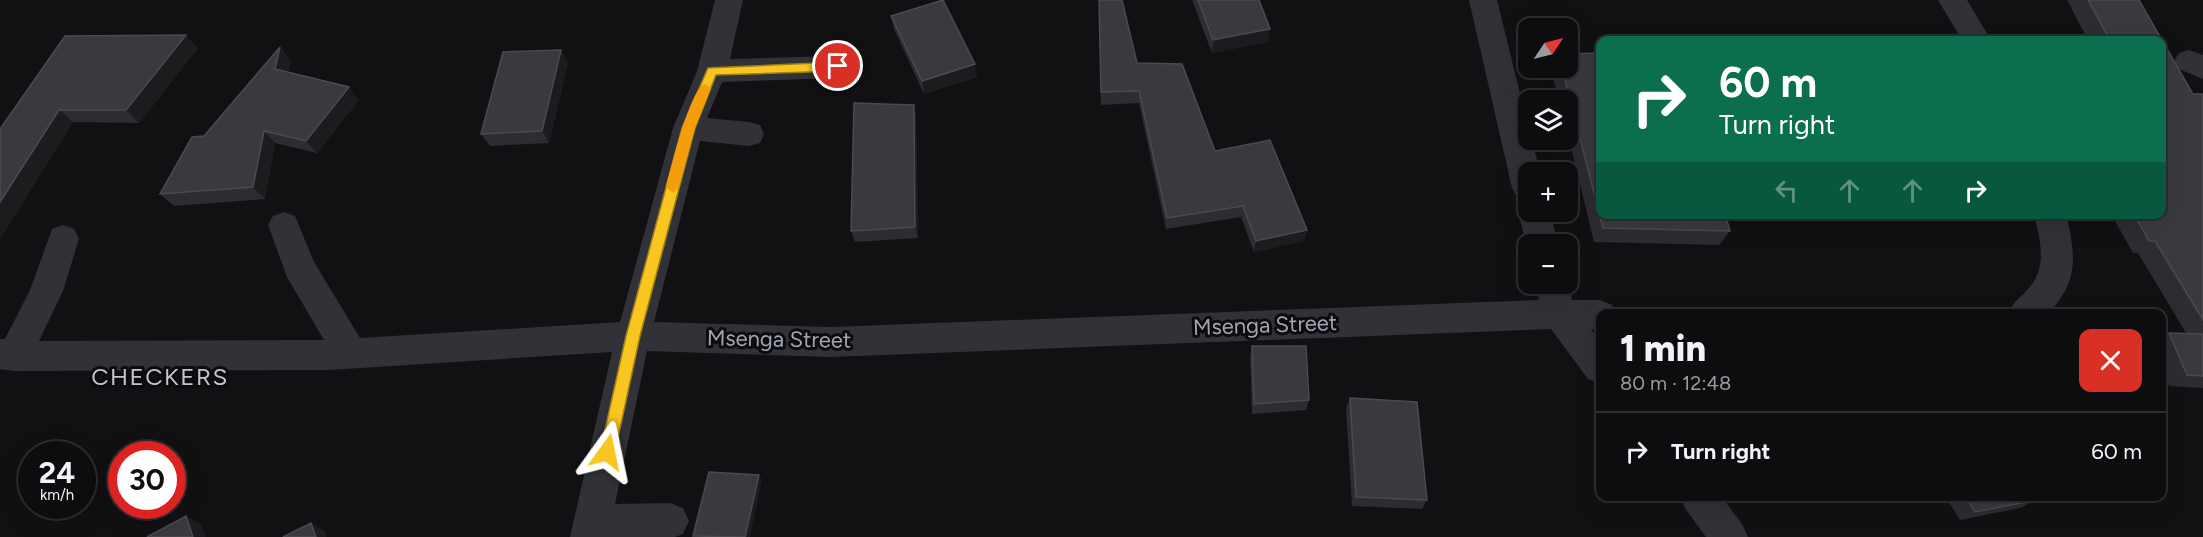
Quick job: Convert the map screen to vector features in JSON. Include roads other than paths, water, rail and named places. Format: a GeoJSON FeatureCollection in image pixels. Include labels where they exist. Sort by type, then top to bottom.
{"type":"FeatureCollection","features":[{"type":"Feature","properties":{"kind":"street"},"geometry":{"type":"LineString","coordinates":[[670,521],[590,530],[633,336],[688,128],[712,71],[729,0]]}},
{"type":"Feature","properties":{"kind":"street"},"geometry":{"type":"LineString","coordinates":[[1483,0],[1522,162]]}},
{"type":"Feature","properties":{"kind":"street"},"geometry":{"type":"LineString","coordinates":[[1952,0],[1974,36]]}},
{"type":"Feature","properties":{"kind":"street"},"geometry":{"type":"LineString","coordinates":[[712,71],[838,66]]}},
{"type":"Feature","properties":{"kind":"street"},"geometry":{"type":"LineString","coordinates":[[688,128],[749,134]]}},
{"type":"Feature","properties":{"kind":"street"},"geometry":{"type":"LineString","coordinates":[[2030,309],[2056,280],[2059,250],[2051,219]]}},
{"type":"Feature","properties":{"kind":"street"},"geometry":{"type":"LineString","coordinates":[[284,225],[299,267],[351,354]]}},
{"type":"Feature","properties":{"kind":"street"},"geometry":{"type":"LineString","coordinates":[[7,355],[46,291],[63,239]]}},
{"type":"Feature","properties":{"kind":"street"},"geometry":{"type":"LineString","coordinates":[[1555,299],[1596,362]]}},
{"type":"Feature","properties":{"kind":"street","name":"Msenga Street"},"geometry":{"type":"LineString","coordinates":[[7,355],[351,354],[633,336],[831,342],[1555,299],[1596,314]]}},
{"type":"Feature","properties":{"kind":"street"},"geometry":{"type":"LineString","coordinates":[[1702,501],[1729,537]]}},
{"type":"Feature","properties":{"kind":"district","name":"CHECKERS"},"geometry":{"type":"Point","coordinates":[160,376]}}]}
